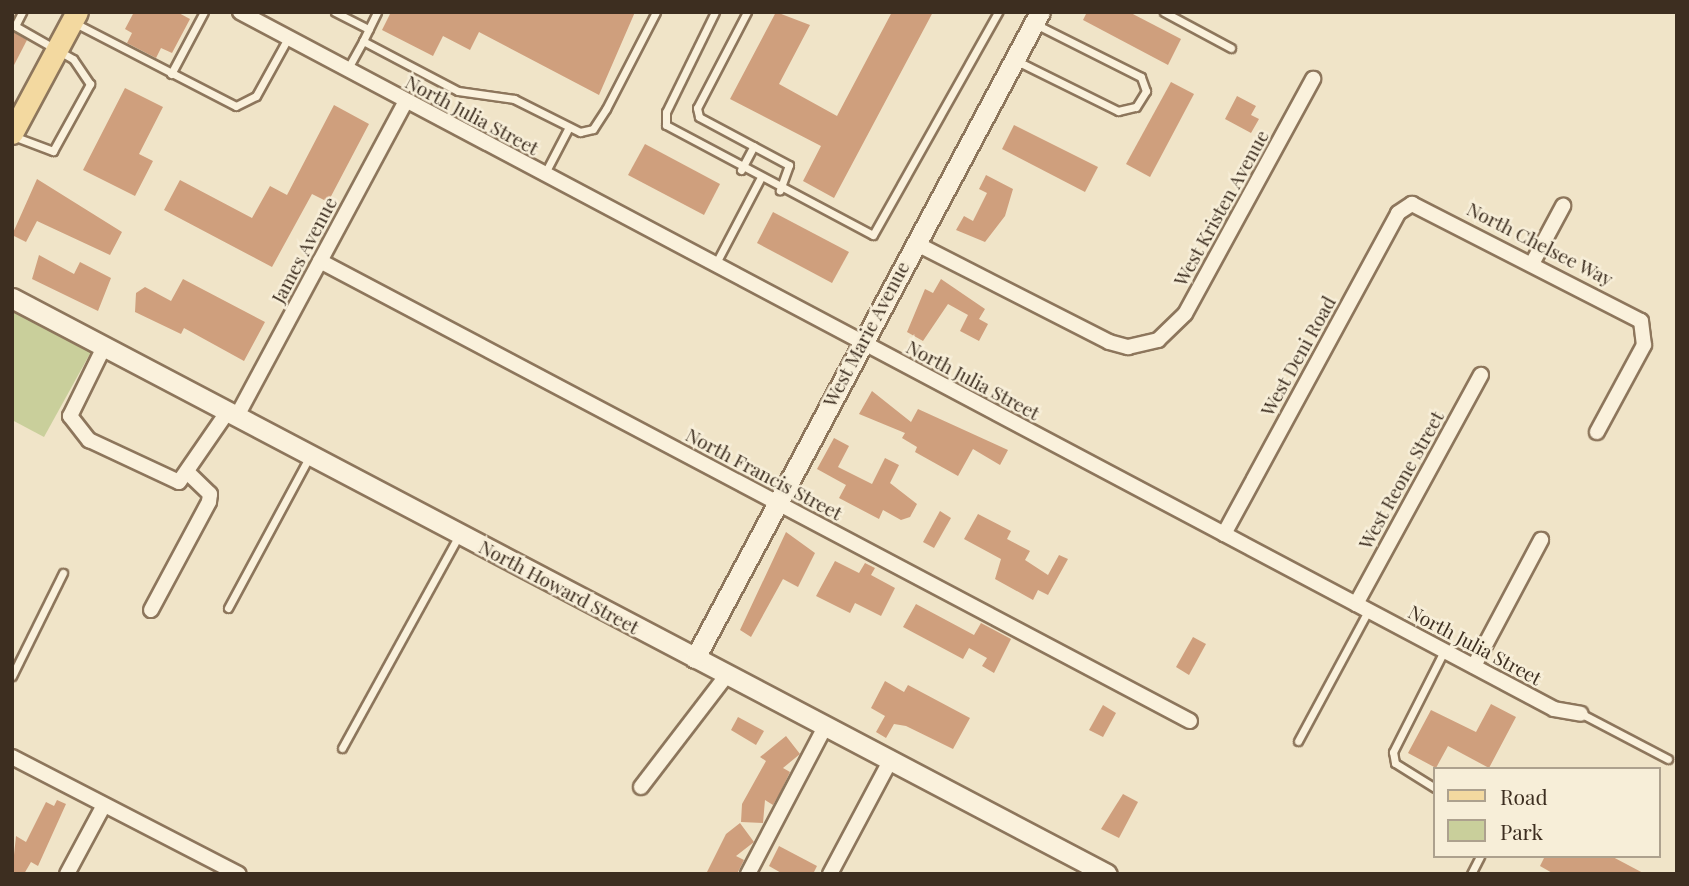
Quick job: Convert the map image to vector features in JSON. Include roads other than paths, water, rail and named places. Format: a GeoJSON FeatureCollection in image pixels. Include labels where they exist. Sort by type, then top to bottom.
{"type":"FeatureCollection","features":[{"type":"Feature","properties":{"kind":"main road"},"geometry":{"type":"LineString","coordinates":[[12,134],[75,17]]}},
{"type":"Feature","properties":{"kind":"street","name":"North Julia Street"},"geometry":{"type":"LineString","coordinates":[[240,12],[1554,709],[1581,714]]}},
{"type":"Feature","properties":{"kind":"street","name":"West Marie Avenue"},"geometry":{"type":"LineString","coordinates":[[695,658],[1037,18]]}},
{"type":"Feature","properties":{"kind":"street","name":"West Kristen Avenue"},"geometry":{"type":"LineString","coordinates":[[915,243],[1109,342],[1151,343],[1185,314],[1313,79]]}},
{"type":"Feature","properties":{"kind":"street","name":"James Avenue"},"geometry":{"type":"LineString","coordinates":[[189,474],[232,414],[320,261],[406,101]]}},
{"type":"Feature","properties":{"kind":"street","name":"North Chelsee Way"},"geometry":{"type":"LineString","coordinates":[[1412,204],[1533,262],[1632,314],[1645,327],[1644,345],[1597,432]]}},
{"type":"Feature","properties":{"kind":"street","name":"West Deni Road"},"geometry":{"type":"LineString","coordinates":[[1224,534],[1398,213],[1412,204]]}},
{"type":"Feature","properties":{"kind":"street"},"geometry":{"type":"LineString","coordinates":[[1533,262],[1563,206]]}},
{"type":"Feature","properties":{"kind":"street","name":"North Francis Street"},"geometry":{"type":"LineString","coordinates":[[320,261],[1190,720]]}},
{"type":"Feature","properties":{"kind":"street","name":"North Howard Street"},"geometry":{"type":"LineString","coordinates":[[12,298],[1107,874]]}},
{"type":"Feature","properties":{"kind":"street"},"geometry":{"type":"LineString","coordinates":[[104,346],[75,400],[75,427],[172,480],[189,474],[209,494],[209,502],[151,610]]}},
{"type":"Feature","properties":{"kind":"street","name":"West Reone Street"},"geometry":{"type":"LineString","coordinates":[[1362,607],[1480,375]]}},
{"type":"Feature","properties":{"kind":"street"},"geometry":{"type":"LineString","coordinates":[[1474,666],[1541,540]]}},
{"type":"Feature","properties":{"kind":"street"},"geometry":{"type":"LineString","coordinates":[[641,787],[727,675]]}},
{"type":"Feature","properties":{"kind":"street"},"geometry":{"type":"LineString","coordinates":[[748,874],[825,727]]}},
{"type":"Feature","properties":{"kind":"street"},"geometry":{"type":"LineString","coordinates":[[12,757],[239,874]]}},
{"type":"Feature","properties":{"kind":"street"},"geometry":{"type":"LineString","coordinates":[[830,874],[890,761]]}},
{"type":"Feature","properties":{"kind":"street"},"geometry":{"type":"LineString","coordinates":[[67,874],[104,805]]}},
{"type":"Feature","properties":{"kind":"lane"},"geometry":{"type":"LineString","coordinates":[[12,134],[53,151],[89,93],[82,68],[58,50],[15,26],[22,12]]}},
{"type":"Feature","properties":{"kind":"lane"},"geometry":{"type":"LineString","coordinates":[[172,74],[204,12]]}},
{"type":"Feature","properties":{"kind":"lane"},"geometry":{"type":"LineString","coordinates":[[335,12],[369,29]]}},
{"type":"Feature","properties":{"kind":"lane"},"geometry":{"type":"LineString","coordinates":[[347,70],[377,12]]}},
{"type":"Feature","properties":{"kind":"lane"},"geometry":{"type":"LineString","coordinates":[[363,41],[457,91],[514,99],[569,127],[593,128],[656,12]]}},
{"type":"Feature","properties":{"kind":"lane"},"geometry":{"type":"LineString","coordinates":[[715,12],[666,112],[666,125],[741,170],[873,235],[998,12]]}},
{"type":"Feature","properties":{"kind":"lane"},"geometry":{"type":"LineString","coordinates":[[747,12],[697,108],[699,117],[789,165],[780,190]]}},
{"type":"Feature","properties":{"kind":"lane"},"geometry":{"type":"LineString","coordinates":[[1164,12],[1231,48]]}},
{"type":"Feature","properties":{"kind":"lane"},"geometry":{"type":"LineString","coordinates":[[75,17],[172,74],[244,106],[256,96],[288,38]]}},
{"type":"Feature","properties":{"kind":"lane"},"geometry":{"type":"LineString","coordinates":[[1014,60],[1118,111],[1139,104],[1147,85],[1141,77],[1037,18]]}},
{"type":"Feature","properties":{"kind":"lane"},"geometry":{"type":"LineString","coordinates":[[544,175],[569,127]]}},
{"type":"Feature","properties":{"kind":"lane"},"geometry":{"type":"LineString","coordinates":[[741,170],[754,146]]}},
{"type":"Feature","properties":{"kind":"lane"},"geometry":{"type":"LineString","coordinates":[[715,265],[760,179]]}},
{"type":"Feature","properties":{"kind":"lane"},"geometry":{"type":"LineString","coordinates":[[228,608],[310,455]]}},
{"type":"Feature","properties":{"kind":"lane"},"geometry":{"type":"LineString","coordinates":[[342,748],[459,534]]}},
{"type":"Feature","properties":{"kind":"lane"},"geometry":{"type":"LineString","coordinates":[[12,676],[63,573]]}},
{"type":"Feature","properties":{"kind":"lane"},"geometry":{"type":"LineString","coordinates":[[1298,741],[1362,607]]}},
{"type":"Feature","properties":{"kind":"lane"},"geometry":{"type":"LineString","coordinates":[[1434,787],[1395,763],[1393,752],[1444,650]]}},
{"type":"Feature","properties":{"kind":"lane"},"geometry":{"type":"LineString","coordinates":[[1581,714],[1668,759]]}},
{"type":"Feature","properties":{"kind":"lane"},"geometry":{"type":"LineString","coordinates":[[1472,874],[1479,858]]}}]}
